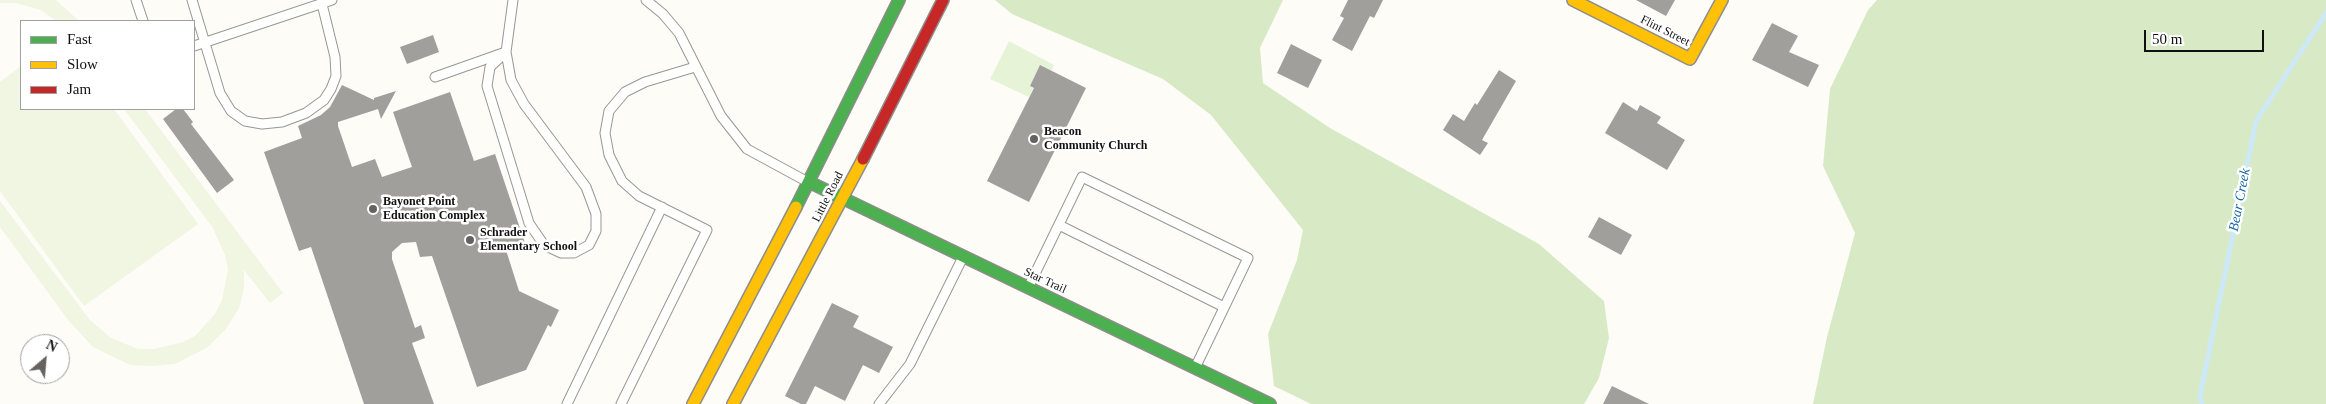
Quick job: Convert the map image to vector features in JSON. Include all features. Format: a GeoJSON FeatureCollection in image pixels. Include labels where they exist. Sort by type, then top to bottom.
{"type":"FeatureCollection","features":[{"type":"Feature","properties":{"kind":"main road","name":"Little Road"},"geometry":{"type":"LineString","coordinates":[[693,404],[809,182],[899,0]]}},
{"type":"Feature","properties":{"kind":"main road","name":"Little Road"},"geometry":{"type":"LineString","coordinates":[[733,404],[842,200],[943,0]]}},
{"type":"Feature","properties":{"kind":"main road","name":"Flint Street"},"geometry":{"type":"LineString","coordinates":[[1573,0],[1690,59],[1722,0]]}},
{"type":"Feature","properties":{"kind":"main road","name":"Star Trail"},"geometry":{"type":"LineString","coordinates":[[809,182],[842,200],[1270,404]]}},
{"type":"Feature","properties":{"kind":"lane"},"geometry":{"type":"LineString","coordinates":[[136,0],[143,20]]}},
{"type":"Feature","properties":{"kind":"lane"},"geometry":{"type":"LineString","coordinates":[[192,0],[220,92],[231,112],[245,120],[262,124],[282,122],[306,113],[324,100],[331,90],[336,76],[335,58],[322,4]]}},
{"type":"Feature","properties":{"kind":"lane"},"geometry":{"type":"LineString","coordinates":[[195,46],[332,0]]}},
{"type":"Feature","properties":{"kind":"lane"},"geometry":{"type":"LineString","coordinates":[[506,52],[490,67],[487,86],[529,224],[544,245],[561,253],[574,253],[589,244],[596,231],[596,214],[586,187],[524,104],[511,80],[506,52],[513,0]]}},
{"type":"Feature","properties":{"kind":"lane"},"geometry":{"type":"LineString","coordinates":[[646,0],[663,14],[679,33],[721,116],[747,149],[809,182]]}},
{"type":"Feature","properties":{"kind":"lane"},"geometry":{"type":"LineString","coordinates":[[435,77],[506,52]]}},
{"type":"Feature","properties":{"kind":"lane"},"geometry":{"type":"LineString","coordinates":[[621,404],[708,230],[639,196],[622,181],[609,156],[605,133],[609,112],[625,92],[695,67]]}},
{"type":"Feature","properties":{"kind":"lane"},"geometry":{"type":"LineString","coordinates":[[1028,288],[1082,177],[1248,258],[1195,368]]}},
{"type":"Feature","properties":{"kind":"lane"},"geometry":{"type":"LineString","coordinates":[[567,404],[662,207]]}},
{"type":"Feature","properties":{"kind":"lane"},"geometry":{"type":"LineString","coordinates":[[1059,225],[1224,307]]}},
{"type":"Feature","properties":{"kind":"lane"},"geometry":{"type":"LineString","coordinates":[[879,404],[910,364],[963,257]]}},
{"type":"Feature","properties":{"kind":"green space"},"geometry":{"type":"Polygon","coordinates":[[[0,0],[56,0],[78,20],[55,20],[41,10],[16,3],[0,3],[0,0]]]}},
{"type":"Feature","properties":{"kind":"green space"},"geometry":{"type":"Polygon","coordinates":[[[995,0],[1283,0],[1260,48],[1263,83],[1330,128],[1539,244],[1604,301],[1609,338],[1599,378],[1584,404],[1311,404],[1274,386],[1268,334],[1297,260],[1303,230],[1211,115],[1163,79],[1012,14],[995,0]]]}},
{"type":"Feature","properties":{"kind":"green space"},"geometry":{"type":"Polygon","coordinates":[[[1877,0],[2326,0],[2326,404],[1813,404],[1827,337],[1855,233],[1823,166],[1830,89],[1868,10],[1877,0]]]}},
{"type":"Feature","properties":{"kind":"green space"},"geometry":{"type":"Polygon","coordinates":[[[1009,41],[1054,65],[1051,71],[1040,66],[1030,86],[1033,88],[1029,97],[990,79],[1009,41]]]}},
{"type":"Feature","properties":{"kind":"green space"},"geometry":{"type":"Polygon","coordinates":[[[20,67],[20,110],[115,110],[198,224],[84,306],[0,191],[0,82],[20,67]]]}},
{"type":"Feature","properties":{"kind":"green space"},"geometry":{"type":"Polygon","coordinates":[[[125,110],[146,110],[283,293],[270,303],[244,270],[244,288],[239,308],[226,329],[208,347],[175,364],[153,366],[130,365],[93,347],[68,320],[0,227],[0,201],[90,320],[111,338],[138,349],[154,349],[183,342],[195,336],[215,314],[222,300],[228,270],[225,255],[213,228],[125,110]]]}},
{"type":"Feature","properties":{"kind":"building"},"geometry":{"type":"Polygon","coordinates":[[[1348,0],[1383,0],[1374,18],[1370,16],[1352,51],[1332,40],[1344,18],[1340,16],[1348,0]]]}},
{"type":"Feature","properties":{"kind":"building"},"geometry":{"type":"Polygon","coordinates":[[[1636,0],[1675,0],[1666,16],[1636,0]]]}},
{"type":"Feature","properties":{"kind":"building"},"geometry":{"type":"Polygon","coordinates":[[[1772,23],[1798,36],[1789,52],[1819,65],[1808,87],[1752,60],[1772,23]]]}},
{"type":"Feature","properties":{"kind":"building"},"geometry":{"type":"Polygon","coordinates":[[[433,35],[439,52],[407,64],[400,47],[433,35]]]}},
{"type":"Feature","properties":{"kind":"building"},"geometry":{"type":"Polygon","coordinates":[[[1291,44],[1322,60],[1308,88],[1277,73],[1291,44]]]}},
{"type":"Feature","properties":{"kind":"building","name":"Beacon Community Church"},"geometry":{"type":"Polygon","coordinates":[[[1040,65],[1086,88],[1029,202],[987,181],[1034,88],[1030,86],[1040,65]]]}},
{"type":"Feature","properties":{"kind":"building"},"geometry":{"type":"Polygon","coordinates":[[[1499,70],[1516,81],[1482,140],[1488,143],[1480,155],[1443,130],[1453,114],[1464,121],[1475,103],[1477,105],[1499,70]]]}},
{"type":"Feature","properties":{"kind":"building"},"geometry":{"type":"Polygon","coordinates":[[[342,85],[374,100],[374,98],[396,91],[381,119],[378,109],[338,122],[352,167],[375,159],[382,177],[412,167],[393,112],[450,92],[474,161],[495,154],[525,243],[506,250],[519,291],[559,310],[551,327],[548,325],[526,370],[477,387],[432,256],[420,257],[416,242],[402,243],[392,252],[392,259],[415,328],[421,325],[425,338],[412,343],[434,404],[364,404],[311,247],[299,251],[264,152],[302,138],[298,126],[321,115],[330,107],[342,85]]]}},
{"type":"Feature","properties":{"kind":"building"},"geometry":{"type":"Polygon","coordinates":[[[1623,102],[1637,111],[1640,105],[1661,117],[1657,123],[1685,140],[1667,170],[1605,133],[1623,102]]]}},
{"type":"Feature","properties":{"kind":"building"},"geometry":{"type":"Polygon","coordinates":[[[175,110],[184,110],[193,122],[191,124],[234,180],[217,193],[163,119],[175,110]]]}},
{"type":"Feature","properties":{"kind":"building"},"geometry":{"type":"Polygon","coordinates":[[[1599,217],[1632,235],[1621,255],[1588,237],[1599,217]]]}},
{"type":"Feature","properties":{"kind":"building"},"geometry":{"type":"Polygon","coordinates":[[[832,303],[859,316],[853,327],[893,347],[879,373],[863,365],[845,401],[815,386],[806,404],[801,404],[785,396],[832,303]]]}},
{"type":"Feature","properties":{"kind":"building"},"geometry":{"type":"Polygon","coordinates":[[[1612,386],[1649,404],[1603,404],[1612,386]]]}},
{"type":"Feature","properties":{"kind":"waterway","name":"Bear Creek"},"geometry":{"type":"LineString","coordinates":[[2202,404],[2200,396],[2256,121],[2326,13]]}},
{"type":"Feature","properties":{"kind":"traffic: fast"},"geometry":{"type":"LineString","coordinates":[[796,207],[899,0]]}},
{"type":"Feature","properties":{"kind":"traffic: fast"},"geometry":{"type":"LineString","coordinates":[[809,182],[1270,404]]}},
{"type":"Feature","properties":{"kind":"traffic: slow"},"geometry":{"type":"LineString","coordinates":[[1573,0],[1690,59],[1722,0]]}},
{"type":"Feature","properties":{"kind":"traffic: slow"},"geometry":{"type":"LineString","coordinates":[[733,404],[863,159]]}},
{"type":"Feature","properties":{"kind":"traffic: slow"},"geometry":{"type":"LineString","coordinates":[[693,404],[796,207]]}},
{"type":"Feature","properties":{"kind":"traffic: jam"},"geometry":{"type":"LineString","coordinates":[[863,159],[943,0]]}},
{"type":"Feature","properties":{"kind":"place","name":"Beacon Community Church"},"geometry":{"type":"Point","coordinates":[1034,139]}},
{"type":"Feature","properties":{"kind":"place","name":"Bayonet Point Education Complex"},"geometry":{"type":"Point","coordinates":[373,209]}},
{"type":"Feature","properties":{"kind":"place","name":"Schrader Elementary School"},"geometry":{"type":"Point","coordinates":[470,240]}}]}
